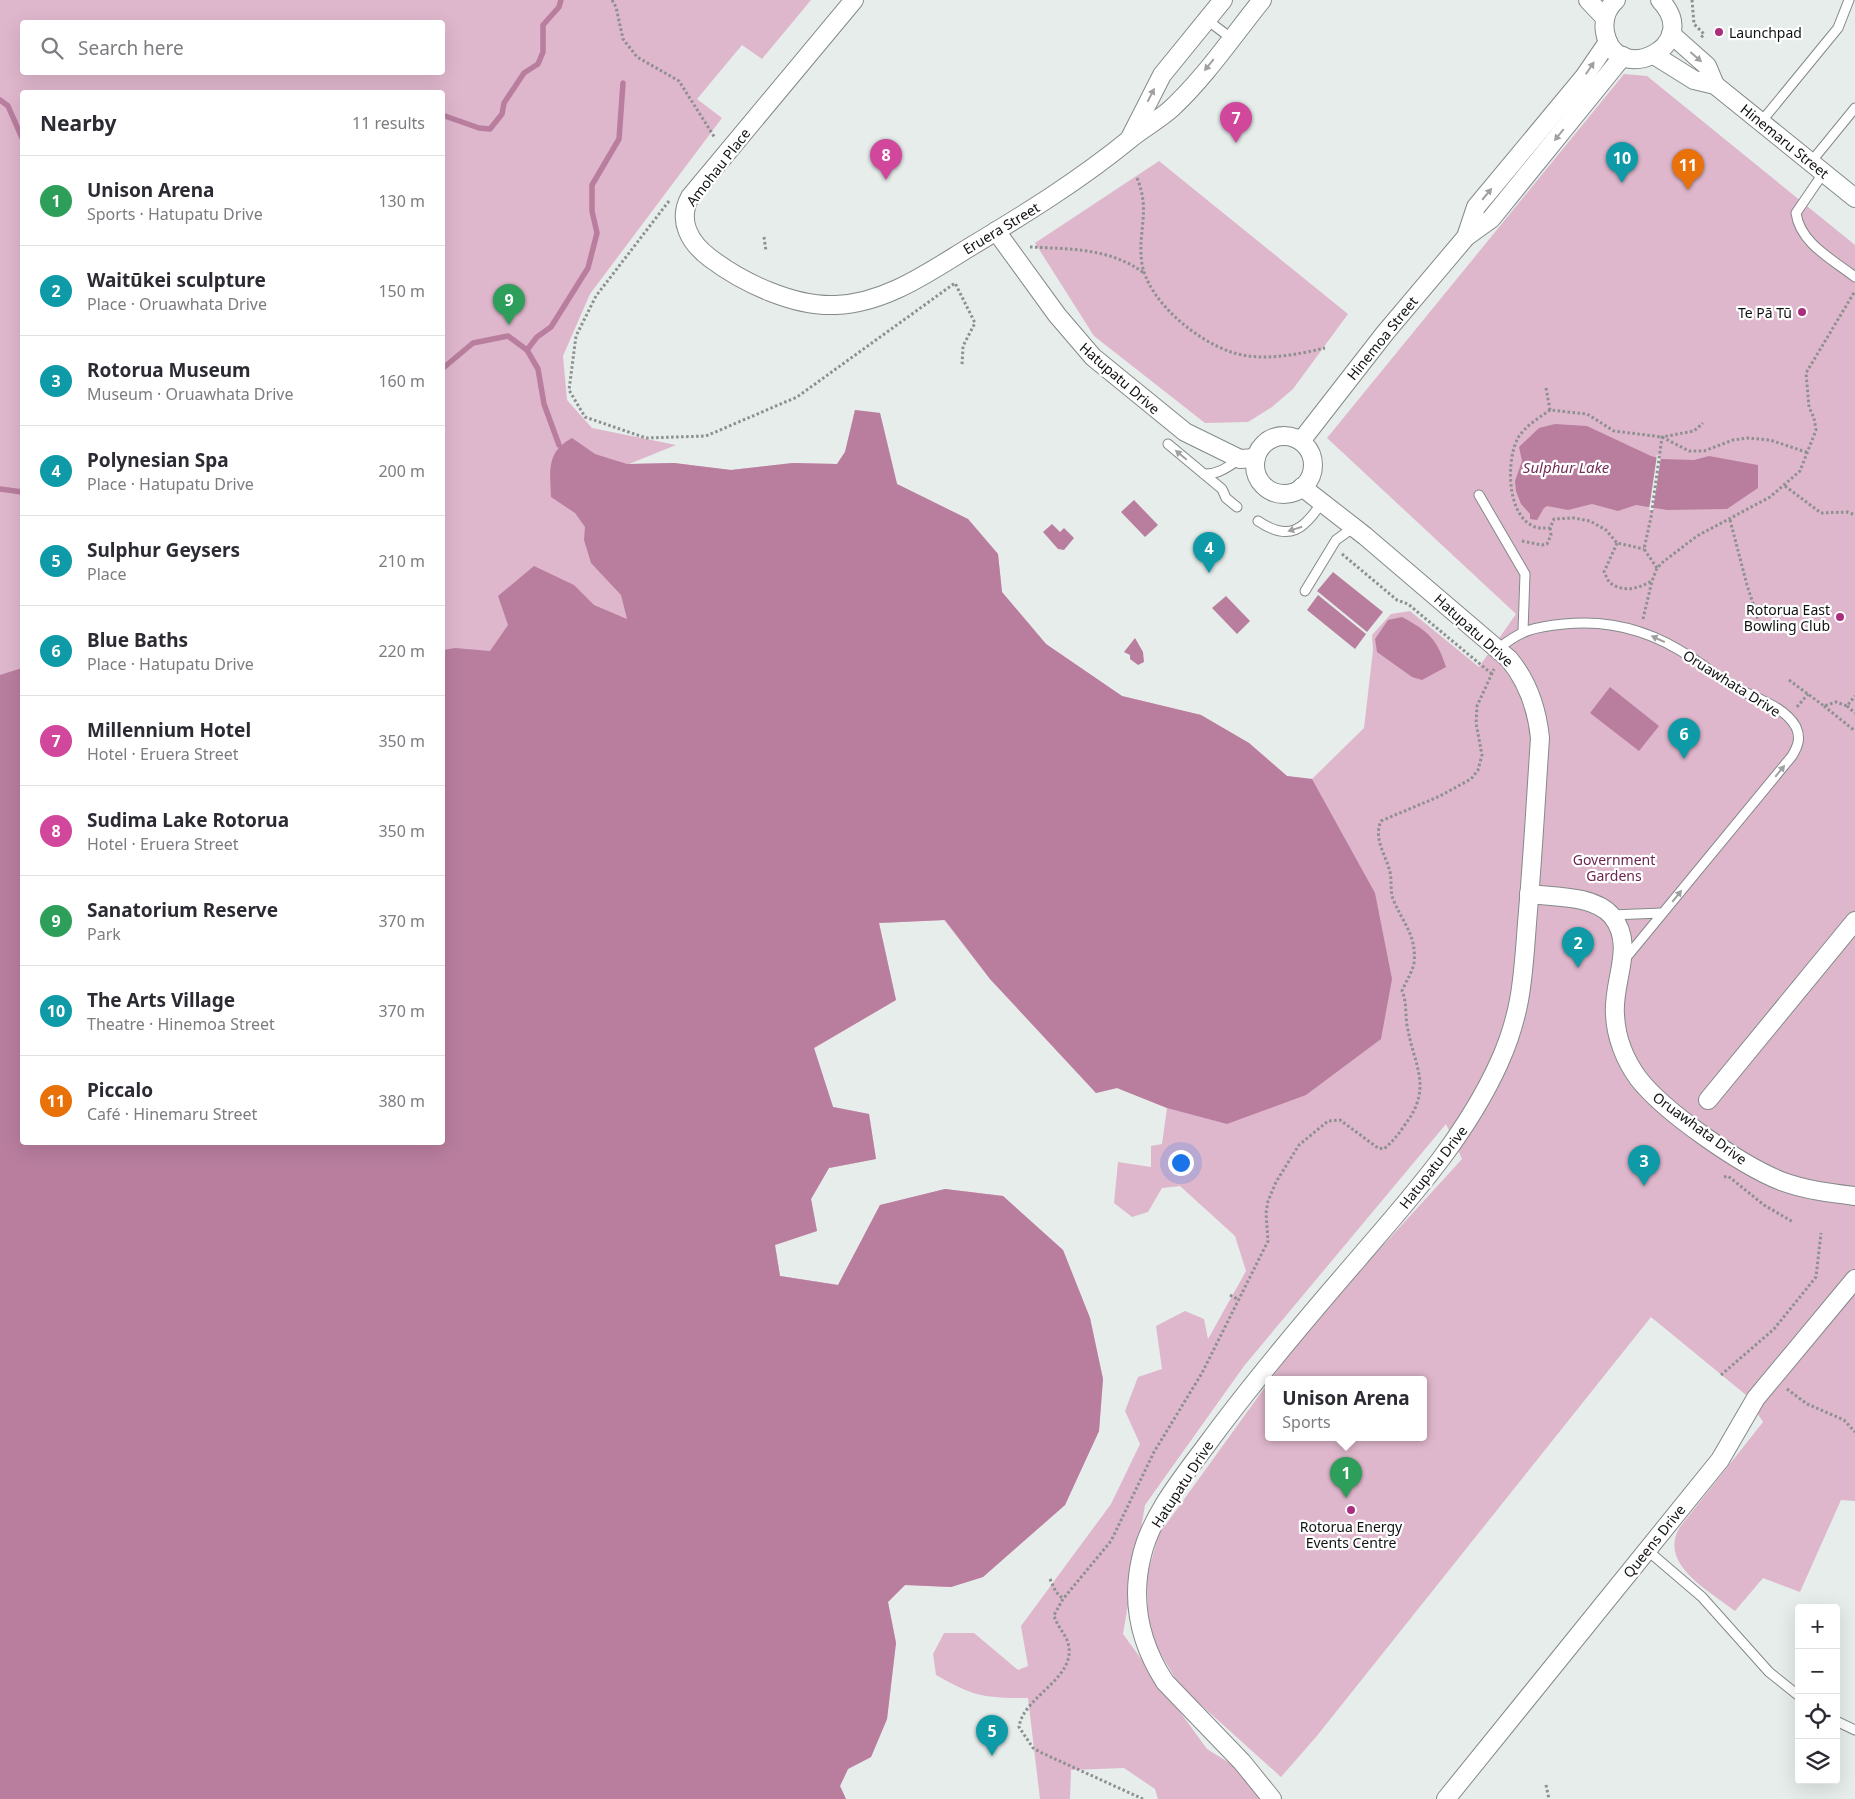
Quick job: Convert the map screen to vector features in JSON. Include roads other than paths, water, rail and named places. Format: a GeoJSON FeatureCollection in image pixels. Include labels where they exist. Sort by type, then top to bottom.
{"type":"FeatureCollection","features":[{"type":"Feature","properties":{"kind":"street","name":"Amohau Place"},"geometry":{"type":"LineString","coordinates":[[854,0],[690,197],[684,214],[688,232],[699,248],[723,268],[784,296],[817,304],[837,305],[862,301]]}},
{"type":"Feature","properties":{"kind":"street","name":"Eruera Street"},"geometry":{"type":"LineString","coordinates":[[1130,139],[1162,75],[1223,0]]}},
{"type":"Feature","properties":{"kind":"street","name":"Eruera Street"},"geometry":{"type":"LineString","coordinates":[[862,301],[907,284],[996,232],[1060,192],[1172,108],[1262,0]]}},
{"type":"Feature","properties":{"kind":"street"},"geometry":{"type":"LineString","coordinates":[[1588,0],[1605,18]]}},
{"type":"Feature","properties":{"kind":"street"},"geometry":{"type":"LineString","coordinates":[[1616,0],[1605,18],[1605,34],[1608,42],[1623,56],[1639,60],[1662,50],[1671,34],[1672,23],[1668,4]]}},
{"type":"Feature","properties":{"kind":"street","name":"Hinemaru Street"},"geometry":{"type":"LineString","coordinates":[[1671,34],[1707,66],[1714,85]]}},
{"type":"Feature","properties":{"kind":"street","name":"Hinemoa Street"},"geometry":{"type":"LineString","coordinates":[[1571,107],[1584,77],[1608,42]]}},
{"type":"Feature","properties":{"kind":"street","name":"Hinemaru Street"},"geometry":{"type":"LineString","coordinates":[[1654,55],[1694,80],[1714,85],[1855,198]]}},
{"type":"Feature","properties":{"kind":"street","name":"Hinemoa Street"},"geometry":{"type":"LineString","coordinates":[[1301,441],[1385,333],[1466,237],[1491,219],[1571,107],[1623,56]]}},
{"type":"Feature","properties":{"kind":"street","name":"Hatupatu Drive"},"geometry":{"type":"LineString","coordinates":[[996,232],[1057,315],[1093,357],[1173,424],[1200,441],[1248,458]]}},
{"type":"Feature","properties":{"kind":"street"},"geometry":{"type":"LineString","coordinates":[[1276,437],[1294,437],[1307,447],[1313,464],[1312,472],[1302,487],[1285,494],[1267,488],[1260,481],[1248,458],[1276,437]]}},
{"type":"Feature","properties":{"kind":"street","name":"Hatupatu Drive"},"geometry":{"type":"LineString","coordinates":[[1272,1799],[1248,1769],[1165,1682],[1155,1667],[1140,1630],[1138,1614],[1141,1558],[1159,1514],[1236,1405],[1287,1340],[1427,1178],[1465,1127],[1498,1066],[1516,1018],[1523,986],[1540,738],[1539,725],[1524,681],[1518,671],[1498,649],[1354,527],[1302,487]]}},
{"type":"Feature","properties":{"kind":"street"},"geometry":{"type":"LineString","coordinates":[[1529,894],[1586,902],[1604,909],[1610,915]]}},
{"type":"Feature","properties":{"kind":"street","name":"Oruawhata Drive"},"geometry":{"type":"LineString","coordinates":[[1610,915],[1616,922],[1622,940],[1623,961],[1614,1002],[1617,1033],[1629,1063],[1649,1090],[1712,1141],[1757,1169],[1795,1186],[1855,1196]]}},
{"type":"Feature","properties":{"kind":"street"},"geometry":{"type":"LineString","coordinates":[[1708,1100],[1855,921]]}},
{"type":"Feature","properties":{"kind":"street","name":"Queens Drive"},"geometry":{"type":"LineString","coordinates":[[1446,1799],[1720,1460],[1756,1398],[1855,1279]]}},
{"type":"Feature","properties":{"kind":"lane"},"geometry":{"type":"LineString","coordinates":[[1761,122],[1838,28],[1849,0]]}},
{"type":"Feature","properties":{"kind":"lane"},"geometry":{"type":"LineString","coordinates":[[1207,20],[1231,38]]}},
{"type":"Feature","properties":{"kind":"lane"},"geometry":{"type":"LineString","coordinates":[[1855,108],[1817,167],[1796,213],[1797,223],[1804,237],[1855,277]]}},
{"type":"Feature","properties":{"kind":"lane"},"geometry":{"type":"LineString","coordinates":[[1168,444],[1222,489]]}},
{"type":"Feature","properties":{"kind":"lane"},"geometry":{"type":"LineString","coordinates":[[1204,474],[1211,475],[1248,458]]}},
{"type":"Feature","properties":{"kind":"lane"},"geometry":{"type":"LineString","coordinates":[[1237,507],[1226,498],[1221,481],[1225,474],[1248,458]]}},
{"type":"Feature","properties":{"kind":"lane"},"geometry":{"type":"LineString","coordinates":[[1479,495],[1522,566],[1526,582],[1523,631],[1498,649]]}},
{"type":"Feature","properties":{"kind":"lane"},"geometry":{"type":"LineString","coordinates":[[1258,521],[1275,530],[1284,532],[1295,530],[1306,524],[1322,502]]}},
{"type":"Feature","properties":{"kind":"lane"},"geometry":{"type":"LineString","coordinates":[[1304,591],[1336,540],[1354,527]]}},
{"type":"Feature","properties":{"kind":"lane","name":"Oruawhata Drive"},"geometry":{"type":"LineString","coordinates":[[1523,631],[1546,625],[1581,622],[1612,624],[1640,631],[1675,648],[1735,688],[1779,711],[1793,723],[1799,742],[1792,756],[1623,961]]}},
{"type":"Feature","properties":{"kind":"lane"},"geometry":{"type":"LineString","coordinates":[[1610,915],[1662,913]]}},
{"type":"Feature","properties":{"kind":"lane"},"geometry":{"type":"LineString","coordinates":[[1647,1550],[1702,1597],[1769,1672],[1796,1694]]}},
{"type":"Feature","properties":{"kind":"lane"},"geometry":{"type":"LineString","coordinates":[[1840,1724],[1855,1730]]}},
{"type":"Feature","properties":{"kind":"water"},"geometry":{"type":"Polygon","coordinates":[[[855,410],[880,413],[897,484],[968,519],[998,554],[1002,592],[1046,644],[1122,696],[1201,715],[1249,743],[1287,776],[1312,779],[1375,893],[1392,979],[1381,1039],[1306,1095],[1227,1124],[1167,1108],[1117,1088],[1096,1093],[990,979],[945,920],[879,923],[896,1000],[814,1048],[833,1107],[869,1114],[876,1159],[829,1168],[811,1199],[817,1231],[775,1245],[780,1276],[838,1285],[880,1205],[945,1189],[1003,1196],[1063,1250],[1090,1318],[1103,1379],[1099,1431],[1065,1505],[983,1577],[951,1587],[905,1585],[888,1602],[896,1643],[887,1719],[871,1757],[848,1769],[840,1786],[846,1799],[0,1799],[0,675],[20,669],[20,1145],[445,1145],[445,650],[455,648],[490,651],[508,625],[498,596],[534,566],[574,585],[594,605],[627,619],[621,595],[591,563],[584,540],[585,527],[575,513],[551,497],[551,463],[558,449],[572,438],[595,454],[627,464],[674,463],[731,470],[793,463],[837,464],[845,452],[855,410]]]}},
{"type":"Feature","properties":{"kind":"water","name":"Sulphur Lake"},"geometry":{"type":"Polygon","coordinates":[[[1555,424],[1587,426],[1651,456],[1662,459],[1694,460],[1709,456],[1758,465],[1758,488],[1727,509],[1667,510],[1636,505],[1618,511],[1592,504],[1568,510],[1547,506],[1537,520],[1530,519],[1530,514],[1521,504],[1516,491],[1515,481],[1522,461],[1519,447],[1539,428],[1555,424]]]}},
{"type":"Feature","properties":{"kind":"water"},"geometry":{"type":"Polygon","coordinates":[[[1134,500],[1158,525],[1145,537],[1121,512],[1134,500]]]}},
{"type":"Feature","properties":{"kind":"water"},"geometry":{"type":"Polygon","coordinates":[[[1052,524],[1060,532],[1064,528],[1074,538],[1064,550],[1058,549],[1043,532],[1052,524]]]}},
{"type":"Feature","properties":{"kind":"water"},"geometry":{"type":"Polygon","coordinates":[[[1333,572],[1383,612],[1367,632],[1317,591],[1333,572]]]}},
{"type":"Feature","properties":{"kind":"water"},"geometry":{"type":"Polygon","coordinates":[[[1318,595],[1366,634],[1355,649],[1307,610],[1318,595]]]}},
{"type":"Feature","properties":{"kind":"water"},"geometry":{"type":"Polygon","coordinates":[[[1226,596],[1250,621],[1237,634],[1212,608],[1226,596]]]}},
{"type":"Feature","properties":{"kind":"water"},"geometry":{"type":"Polygon","coordinates":[[[1402,617],[1419,627],[1430,637],[1439,649],[1446,667],[1422,680],[1412,677],[1377,652],[1375,639],[1388,620],[1402,617]]]}},
{"type":"Feature","properties":{"kind":"water"},"geometry":{"type":"Polygon","coordinates":[[[1135,638],[1143,652],[1144,662],[1138,665],[1130,659],[1130,655],[1124,652],[1135,638]]]}},
{"type":"Feature","properties":{"kind":"water"},"geometry":{"type":"Polygon","coordinates":[[[1610,687],[1659,726],[1639,751],[1590,713],[1610,687]]]}},
{"type":"Feature","properties":{"kind":"waterway"},"geometry":{"type":"LineString","coordinates":[[445,116],[479,128],[490,129],[502,114],[504,103],[524,73],[538,64],[543,52],[543,25],[559,7],[561,0]]}},
{"type":"Feature","properties":{"kind":"waterway"},"geometry":{"type":"LineString","coordinates":[[527,350],[537,337],[551,327],[588,268],[597,233],[592,211],[592,185],[619,139],[623,83]]}},
{"type":"Feature","properties":{"kind":"waterway"},"geometry":{"type":"LineString","coordinates":[[0,100],[8,106],[20,133]]}},
{"type":"Feature","properties":{"kind":"waterway"},"geometry":{"type":"LineString","coordinates":[[445,366],[473,343],[508,336],[527,350],[538,369],[544,404],[559,445]]}},
{"type":"Feature","properties":{"kind":"waterway"},"geometry":{"type":"LineString","coordinates":[[0,489],[20,492]]}},
{"type":"Feature","properties":{"kind":"place","name":"Launchpad"},"geometry":{"type":"Point","coordinates":[1719,32]}},
{"type":"Feature","properties":{"kind":"place","name":"Millennium Hotel"},"geometry":{"type":"Point","coordinates":[1236,143]}},
{"type":"Feature","properties":{"kind":"place","name":"Sudima Lake Rotorua"},"geometry":{"type":"Point","coordinates":[886,180]}},
{"type":"Feature","properties":{"kind":"place","name":"The Arts Village"},"geometry":{"type":"Point","coordinates":[1622,183]}},
{"type":"Feature","properties":{"kind":"place","name":"Piccalo"},"geometry":{"type":"Point","coordinates":[1688,190]}},
{"type":"Feature","properties":{"kind":"place","name":"Te Pā Tū"},"geometry":{"type":"Point","coordinates":[1802,312]}},
{"type":"Feature","properties":{"kind":"place","name":"Sanatorium Reserve"},"geometry":{"type":"Point","coordinates":[509,325]}},
{"type":"Feature","properties":{"kind":"place","name":"Polynesian Spa"},"geometry":{"type":"Point","coordinates":[1209,573]}},
{"type":"Feature","properties":{"kind":"place","name":"Rotorua East Bowling Club"},"geometry":{"type":"Point","coordinates":[1840,617]}},
{"type":"Feature","properties":{"kind":"place","name":"Blue Baths"},"geometry":{"type":"Point","coordinates":[1684,759]}},
{"type":"Feature","properties":{"kind":"place","name":"Waitūkei sculpture"},"geometry":{"type":"Point","coordinates":[1578,968]}},
{"type":"Feature","properties":{"kind":"place","name":"Rotorua Museum"},"geometry":{"type":"Point","coordinates":[1644,1186]}},
{"type":"Feature","properties":{"kind":"place","name":"Unison Arena"},"geometry":{"type":"Point","coordinates":[1346,1498]}},
{"type":"Feature","properties":{"kind":"place","name":"Rotorua Energy Events Centre"},"geometry":{"type":"Point","coordinates":[1351,1510]}},
{"type":"Feature","properties":{"kind":"place","name":"Sulphur Geysers"},"geometry":{"type":"Point","coordinates":[992,1756]}},
{"type":"Feature","properties":{"kind":"park label","name":"Government Gardens"},"geometry":{"type":"Point","coordinates":[1614,868]}}]}
